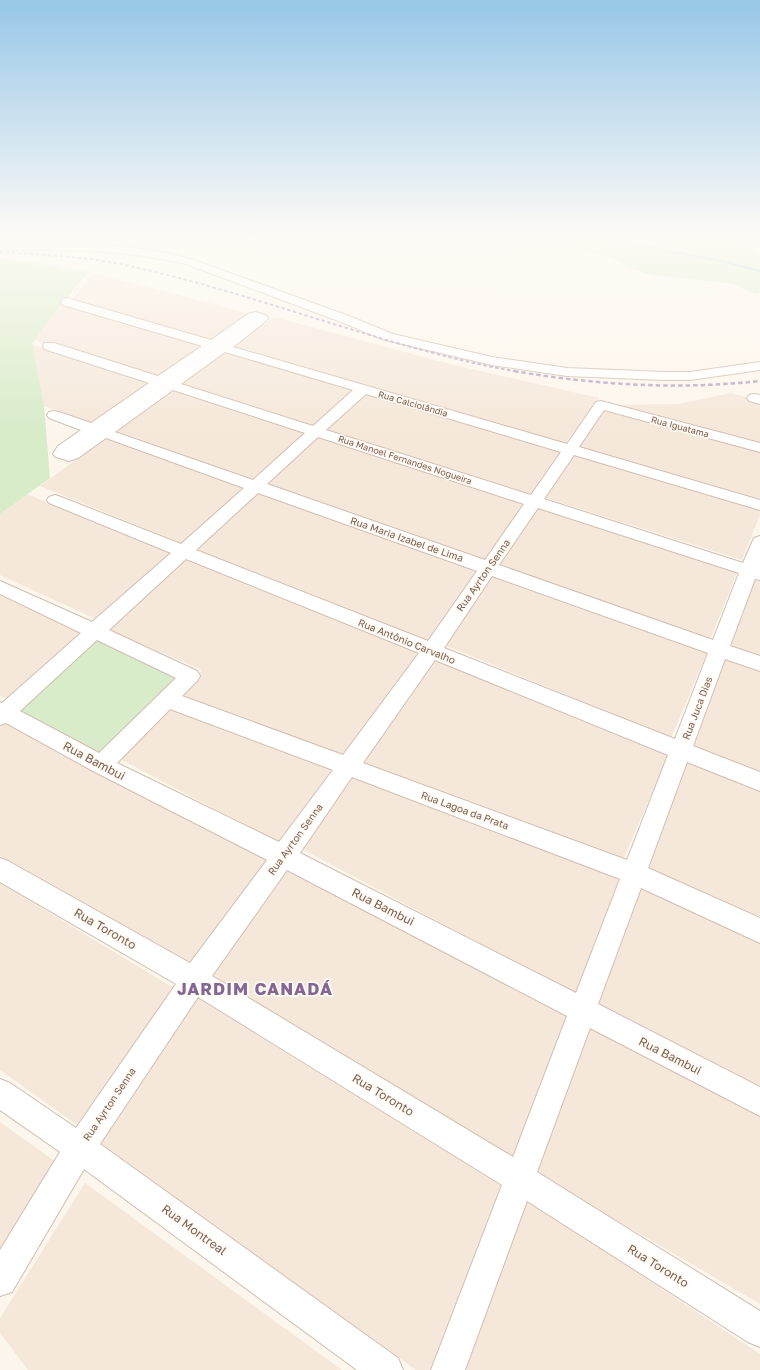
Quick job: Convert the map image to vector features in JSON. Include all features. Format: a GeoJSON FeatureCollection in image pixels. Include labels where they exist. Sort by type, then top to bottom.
{"type":"FeatureCollection","features":[{"type":"Feature","properties":{"kind":"street","name":"Rua Calciolândia"},"geometry":{"type":"LineString","coordinates":[[67,302],[760,505]]}},
{"type":"Feature","properties":{"kind":"street"},"geometry":{"type":"LineString","coordinates":[[299,302],[345,319],[389,338],[492,361],[567,372],[690,376],[760,366]]}},
{"type":"Feature","properties":{"kind":"street","name":"Rua Manoel Fernandes Nogueira"},"geometry":{"type":"LineString","coordinates":[[49,346],[755,572]]}},
{"type":"Feature","properties":{"kind":"street"},"geometry":{"type":"LineString","coordinates":[[98,431],[218,346]]}},
{"type":"Feature","properties":{"kind":"street"},"geometry":{"type":"LineString","coordinates":[[2,713],[95,632],[363,389]]}},
{"type":"Feature","properties":{"kind":"street","name":"Rua Ayrton Senna"},"geometry":{"type":"LineString","coordinates":[[0,1280],[80,1148],[194,980],[431,651],[601,405]]}},
{"type":"Feature","properties":{"kind":"street","name":"Rua Iguatama"},"geometry":{"type":"LineString","coordinates":[[601,405],[760,448]]}},
{"type":"Feature","properties":{"kind":"street","name":"Rua Maria Izabel de Lima"},"geometry":{"type":"LineString","coordinates":[[54,415],[760,664]]}},
{"type":"Feature","properties":{"kind":"street","name":"Rua Antônio Carvalho"},"geometry":{"type":"LineString","coordinates":[[55,500],[760,782]]}},
{"type":"Feature","properties":{"kind":"street","name":"Rua Juca Dias"},"geometry":{"type":"LineString","coordinates":[[448,1370],[680,750],[719,650],[755,572],[760,542]]}},
{"type":"Feature","properties":{"kind":"street"},"geometry":{"type":"LineString","coordinates":[[0,587],[190,676],[101,766]]}},
{"type":"Feature","properties":{"kind":"street","name":"Rua Lagoa da Prata"},"geometry":{"type":"LineString","coordinates":[[167,699],[634,873],[760,931]]}},
{"type":"Feature","properties":{"kind":"street","name":"Rua Bambui"},"geometry":{"type":"LineString","coordinates":[[2,713],[101,766],[283,856],[760,1102]]}},
{"type":"Feature","properties":{"kind":"street","name":"Rua Toronto"},"geometry":{"type":"LineString","coordinates":[[0,869],[194,980],[520,1179],[760,1330]]}},
{"type":"Feature","properties":{"kind":"street","name":"Rua Montreal"},"geometry":{"type":"LineString","coordinates":[[0,1093],[80,1148],[386,1370]]}},
{"type":"Feature","properties":{"kind":"shaded area"},"geometry":{"type":"Polygon","coordinates":[[[74,302],[205,302],[252,314],[212,342],[74,302]]]}},
{"type":"Feature","properties":{"kind":"shaded area"},"geometry":{"type":"Polygon","coordinates":[[[62,303],[208,345],[160,379],[35,340],[62,303]]]}},
{"type":"Feature","properties":{"kind":"shaded area"},"geometry":{"type":"Polygon","coordinates":[[[274,317],[450,364],[599,398],[565,444],[234,346],[274,317]]]}},
{"type":"Feature","properties":{"kind":"shaded area"},"geometry":{"type":"Polygon","coordinates":[[[31,344],[153,383],[95,424],[44,406],[31,344]]]}},
{"type":"Feature","properties":{"kind":"shaded area"},"geometry":{"type":"Polygon","coordinates":[[[224,350],[354,390],[314,426],[179,382],[224,350]]]}},
{"type":"Feature","properties":{"kind":"shaded area"},"geometry":{"type":"Polygon","coordinates":[[[173,388],[306,432],[253,480],[114,430],[173,388]]]}},
{"type":"Feature","properties":{"kind":"shaded area"},"geometry":{"type":"Polygon","coordinates":[[[365,392],[562,449],[531,494],[324,429],[365,392]]]}},
{"type":"Feature","properties":{"kind":"shaded area"},"geometry":{"type":"Polygon","coordinates":[[[731,393],[760,401],[760,446],[611,405],[678,404],[731,393]]]}},
{"type":"Feature","properties":{"kind":"shaded area"},"geometry":{"type":"Polygon","coordinates":[[[605,409],[760,451],[760,501],[578,448],[605,409]]]}},
{"type":"Feature","properties":{"kind":"shaded area"},"geometry":{"type":"Polygon","coordinates":[[[317,434],[527,501],[483,562],[262,484],[317,434]]]}},
{"type":"Feature","properties":{"kind":"shaded area"},"geometry":{"type":"Polygon","coordinates":[[[107,437],[247,488],[184,544],[40,486],[107,437]]]}},
{"type":"Feature","properties":{"kind":"shaded area"},"geometry":{"type":"Polygon","coordinates":[[[573,454],[760,508],[760,515],[742,560],[543,497],[573,454]]]}},
{"type":"Feature","properties":{"kind":"shaded area"},"geometry":{"type":"Polygon","coordinates":[[[256,489],[481,569],[428,644],[190,550],[256,489]]]}},
{"type":"Feature","properties":{"kind":"shaded area"},"geometry":{"type":"Polygon","coordinates":[[[27,494],[173,554],[98,620],[0,575],[0,514],[27,494]]]}},
{"type":"Feature","properties":{"kind":"shaded area"},"geometry":{"type":"Polygon","coordinates":[[[539,506],[738,570],[710,640],[498,565],[539,506]]]}},
{"type":"Feature","properties":{"kind":"shaded area"},"geometry":{"type":"Polygon","coordinates":[[[185,556],[421,651],[346,757],[178,697],[202,670],[104,628],[185,556]]]}},
{"type":"Feature","properties":{"kind":"shaded area"},"geometry":{"type":"Polygon","coordinates":[[[492,574],[707,653],[671,738],[442,644],[492,574]]]}},
{"type":"Feature","properties":{"kind":"shaded area"},"geometry":{"type":"Polygon","coordinates":[[[756,574],[760,575],[760,660],[727,649],[756,574]]]}},
{"type":"Feature","properties":{"kind":"shaded area"},"geometry":{"type":"Polygon","coordinates":[[[0,594],[81,632],[7,699],[0,696],[0,594]]]}},
{"type":"Feature","properties":{"kind":"shaded area"},"geometry":{"type":"Polygon","coordinates":[[[724,657],[760,670],[760,777],[689,749],[724,657]]]}},
{"type":"Feature","properties":{"kind":"shaded area"},"geometry":{"type":"Polygon","coordinates":[[[434,659],[669,754],[623,860],[360,764],[434,659]]]}},
{"type":"Feature","properties":{"kind":"shaded area"},"geometry":{"type":"Polygon","coordinates":[[[170,706],[333,769],[279,843],[118,758],[170,706]]]}},
{"type":"Feature","properties":{"kind":"shaded area"},"geometry":{"type":"Polygon","coordinates":[[[3,723],[271,862],[194,971],[0,856],[0,725],[3,723]]]}},
{"type":"Feature","properties":{"kind":"shaded area"},"geometry":{"type":"Polygon","coordinates":[[[688,756],[760,786],[760,922],[645,870],[688,756]]]}},
{"type":"Feature","properties":{"kind":"shaded area"},"geometry":{"type":"Polygon","coordinates":[[[352,775],[623,874],[575,994],[300,848],[352,775]]]}},
{"type":"Feature","properties":{"kind":"shaded area"},"geometry":{"type":"Polygon","coordinates":[[[287,864],[569,1012],[512,1159],[209,977],[287,864]]]}},
{"type":"Feature","properties":{"kind":"shaded area"},"geometry":{"type":"Polygon","coordinates":[[[640,881],[760,937],[760,1088],[594,1001],[640,881]]]}},
{"type":"Feature","properties":{"kind":"shaded area"},"geometry":{"type":"Polygon","coordinates":[[[0,883],[177,990],[80,1127],[0,1070],[0,883]]]}},
{"type":"Feature","properties":{"kind":"shaded area"},"geometry":{"type":"Polygon","coordinates":[[[198,998],[505,1188],[435,1370],[416,1370],[99,1142],[198,998]]]}},
{"type":"Feature","properties":{"kind":"shaded area"},"geometry":{"type":"Polygon","coordinates":[[[587,1025],[760,1113],[760,1304],[534,1172],[587,1025]]]}},
{"type":"Feature","properties":{"kind":"shaded area"},"geometry":{"type":"Polygon","coordinates":[[[0,1122],[63,1167],[0,1262],[0,1122]]]}},
{"type":"Feature","properties":{"kind":"shaded area"},"geometry":{"type":"Polygon","coordinates":[[[85,1183],[342,1370],[28,1370],[0,1333],[0,1318],[85,1183]]]}},
{"type":"Feature","properties":{"kind":"shaded area"},"geometry":{"type":"Polygon","coordinates":[[[526,1199],[760,1354],[760,1370],[464,1370],[526,1199]]]}},
{"type":"Feature","properties":{"kind":"green space"},"geometry":{"type":"Polygon","coordinates":[[[0,302],[63,302],[32,344],[44,406],[50,478],[0,514],[0,302]]]}},
{"type":"Feature","properties":{"kind":"green space"},"geometry":{"type":"Polygon","coordinates":[[[99,639],[178,677],[99,759],[16,714],[99,639]]]}},
{"type":"Feature","properties":{"kind":"railway"},"geometry":{"type":"LineString","coordinates":[[262,302],[418,349],[468,362],[519,372]]}},
{"type":"Feature","properties":{"kind":"railway"},"geometry":{"type":"LineString","coordinates":[[514,371],[575,380],[637,385],[729,384],[760,381]]}},
{"type":"Feature","properties":{"kind":"district","name":"JARDIM CANADÁ"},"geometry":{"type":"Point","coordinates":[255,989]}}]}
